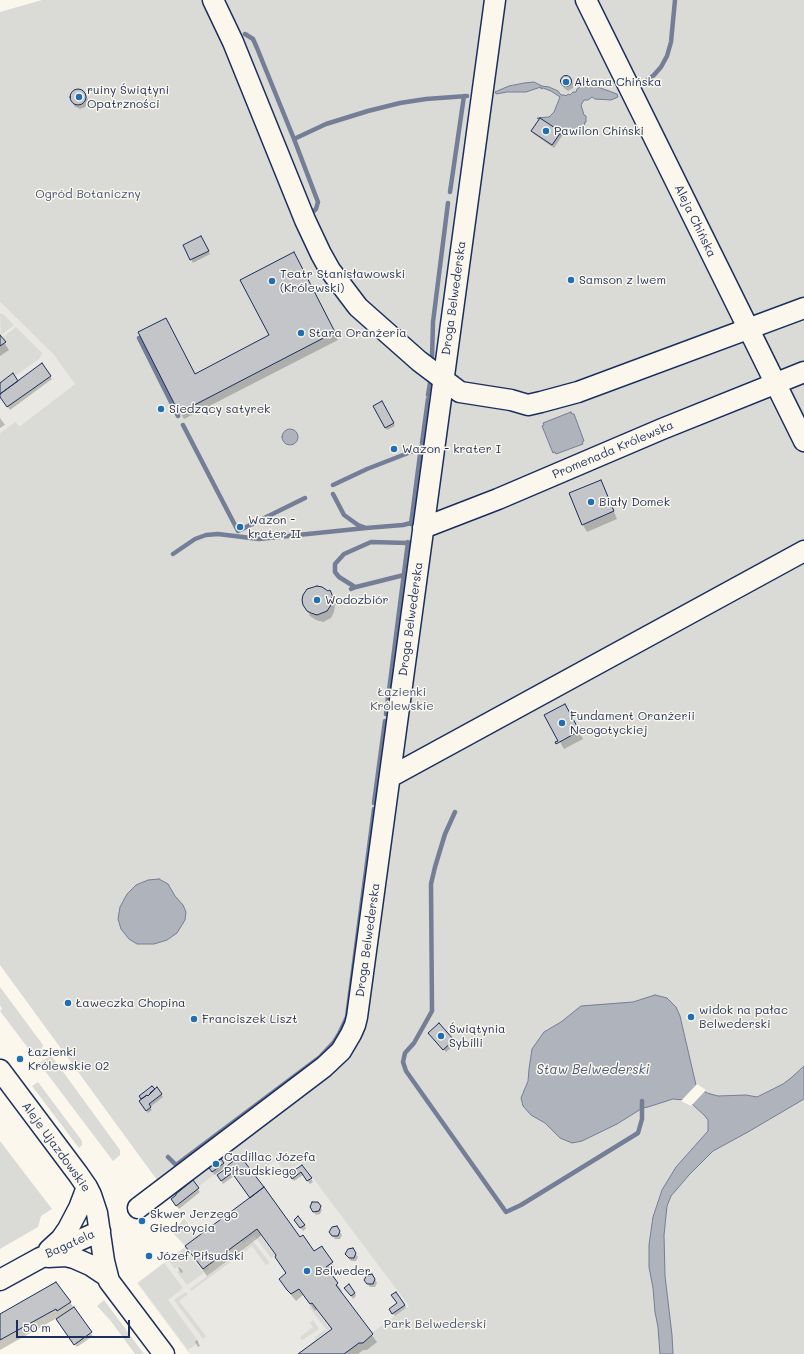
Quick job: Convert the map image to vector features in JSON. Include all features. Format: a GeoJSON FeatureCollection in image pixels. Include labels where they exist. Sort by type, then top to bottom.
{"type":"FeatureCollection","features":[{"type":"Feature","properties":{"kind":"street"},"geometry":{"type":"LineString","coordinates":[[213,0],[234,42],[320,254],[342,287],[358,306],[419,361],[460,392],[511,400],[528,405],[578,392],[804,308]]}},
{"type":"Feature","properties":{"kind":"street","name":"Droga Belwederska"},"geometry":{"type":"LineString","coordinates":[[138,1208],[336,1057],[348,1039],[357,1017],[495,0]]}},
{"type":"Feature","properties":{"kind":"street","name":"Aleja Chińska"},"geometry":{"type":"LineString","coordinates":[[586,0],[804,441]]}},
{"type":"Feature","properties":{"kind":"street","name":"Promenada Królewska"},"geometry":{"type":"LineString","coordinates":[[423,528],[804,372]]}},
{"type":"Feature","properties":{"kind":"street"},"geometry":{"type":"LineString","coordinates":[[390,777],[804,552]]}},
{"type":"Feature","properties":{"kind":"street","name":"Aleje Ujazdowskie"},"geometry":{"type":"LineString","coordinates":[[0,1070],[87,1187],[94,1204],[108,1277]]}},
{"type":"Feature","properties":{"kind":"street","name":"Bagatela"},"geometry":{"type":"LineString","coordinates":[[40,1258],[61,1239],[68,1229],[79,1208],[87,1187]]}},
{"type":"Feature","properties":{"kind":"street","name":"Bagatela"},"geometry":{"type":"LineString","coordinates":[[0,1280],[40,1258],[100,1231]]}},
{"type":"Feature","properties":{"kind":"street"},"geometry":{"type":"LineString","coordinates":[[40,1258],[66,1256],[74,1258],[86,1263],[108,1277],[112,1286],[164,1354]]}},
{"type":"Feature","properties":{"kind":"shaded area"},"geometry":{"type":"Polygon","coordinates":[[[0,302],[53,354],[75,384],[20,426],[15,422],[0,433],[0,302]]]}},
{"type":"Feature","properties":{"kind":"shaded area"},"geometry":{"type":"Polygon","coordinates":[[[321,1137],[490,1354],[190,1354],[188,1352],[137,1283],[198,1237],[185,1218],[186,1217],[176,1206],[198,1187],[240,1156],[255,1175],[281,1156],[321,1137]]]}},
{"type":"Feature","properties":{"kind":"green space","name":"Łazienki Królewskie"},"geometry":{"type":"Polygon","coordinates":[[[42,0],[804,0],[804,1354],[344,1354],[359,1343],[363,1343],[373,1334],[373,1332],[409,1306],[301,1162],[286,1173],[276,1160],[255,1175],[240,1156],[198,1187],[199,1188],[176,1206],[0,965],[0,433],[15,422],[20,426],[75,384],[53,354],[0,302],[0,12],[42,0]]]}},
{"type":"Feature","properties":{"kind":"green space"},"geometry":{"type":"Polygon","coordinates":[[[0,313],[14,325],[1,335],[0,313]]]}},
{"type":"Feature","properties":{"kind":"green space"},"geometry":{"type":"Polygon","coordinates":[[[16,327],[42,353],[39,359],[15,376],[13,373],[0,383],[0,346],[5,342],[2,338],[16,327]]]}},
{"type":"Feature","properties":{"kind":"green space"},"geometry":{"type":"Polygon","coordinates":[[[0,987],[43,1045],[42,1049],[34,1056],[0,1011],[2,1009],[0,1005],[0,987]]]}},
{"type":"Feature","properties":{"kind":"green space"},"geometry":{"type":"Polygon","coordinates":[[[50,1056],[53,1058],[120,1150],[120,1155],[113,1161],[39,1063],[50,1056]]]}},
{"type":"Feature","properties":{"kind":"green space"},"geometry":{"type":"Polygon","coordinates":[[[38,1082],[82,1141],[82,1145],[79,1148],[32,1086],[38,1082]]]}},
{"type":"Feature","properties":{"kind":"green space"},"geometry":{"type":"Polygon","coordinates":[[[0,1141],[52,1209],[41,1216],[38,1227],[0,1249],[0,1141]]]}},
{"type":"Feature","properties":{"kind":"green space"},"geometry":{"type":"Polygon","coordinates":[[[184,1218],[198,1237],[185,1246],[173,1233],[184,1218]]]}},
{"type":"Feature","properties":{"kind":"green space"},"geometry":{"type":"Polygon","coordinates":[[[256,1230],[275,1255],[271,1258],[254,1235],[243,1243],[241,1241],[256,1230]]]}},
{"type":"Feature","properties":{"kind":"green space"},"geometry":{"type":"Polygon","coordinates":[[[253,1241],[270,1263],[266,1265],[252,1246],[239,1256],[237,1253],[253,1241]]]}},
{"type":"Feature","properties":{"kind":"green space"},"geometry":{"type":"Polygon","coordinates":[[[184,1248],[202,1271],[208,1267],[209,1269],[187,1285],[177,1272],[182,1268],[179,1265],[175,1269],[168,1260],[184,1248]]]}},
{"type":"Feature","properties":{"kind":"green space"},"geometry":{"type":"Polygon","coordinates":[[[234,1256],[236,1258],[191,1291],[190,1289],[234,1256]]]}},
{"type":"Feature","properties":{"kind":"green space"},"geometry":{"type":"Polygon","coordinates":[[[164,1263],[183,1288],[168,1300],[199,1342],[188,1350],[138,1283],[164,1263]]]}},
{"type":"Feature","properties":{"kind":"green space"},"geometry":{"type":"Polygon","coordinates":[[[186,1292],[188,1294],[179,1301],[206,1336],[203,1339],[174,1300],[186,1292]]]}},
{"type":"Feature","properties":{"kind":"green space"},"geometry":{"type":"Polygon","coordinates":[[[104,1300],[144,1354],[135,1354],[110,1320],[97,1306],[104,1300]]]}},
{"type":"Feature","properties":{"kind":"green space"},"geometry":{"type":"Polygon","coordinates":[[[312,1304],[330,1329],[315,1340],[314,1338],[326,1329],[309,1307],[312,1304]]]}},
{"type":"Feature","properties":{"kind":"green space"},"geometry":{"type":"Polygon","coordinates":[[[313,1320],[319,1329],[302,1340],[300,1337],[313,1327],[310,1323],[313,1320]]]}},
{"type":"Feature","properties":{"kind":"water"},"geometry":{"type":"Polygon","coordinates":[[[581,81],[589,82],[595,86],[617,94],[618,97],[611,100],[595,99],[592,97],[588,100],[584,100],[581,105],[584,115],[586,116],[586,122],[584,123],[585,124],[580,132],[572,135],[561,135],[537,118],[549,117],[554,112],[560,97],[551,91],[543,88],[541,89],[541,87],[526,92],[507,92],[496,94],[495,92],[509,86],[534,82],[542,86],[549,87],[558,91],[561,95],[566,96],[576,92],[580,87],[578,85],[581,81]]]}},
{"type":"Feature","properties":{"kind":"water"},"geometry":{"type":"Polygon","coordinates":[[[571,412],[574,414],[584,441],[582,442],[583,444],[556,454],[555,452],[553,453],[542,426],[544,425],[543,423],[571,412]]]}},
{"type":"Feature","properties":{"kind":"water"},"geometry":{"type":"Polygon","coordinates":[[[287,429],[293,429],[298,434],[296,443],[293,445],[287,445],[282,440],[282,434],[287,429]]]}},
{"type":"Feature","properties":{"kind":"water"},"geometry":{"type":"Polygon","coordinates":[[[159,879],[168,884],[175,896],[183,905],[186,912],[185,920],[177,933],[167,940],[154,944],[137,944],[129,939],[121,929],[118,919],[120,907],[127,894],[136,885],[148,880],[159,879]]]}},
{"type":"Feature","properties":{"kind":"water","name":"Staw Belwederski"},"geometry":{"type":"Polygon","coordinates":[[[655,995],[667,998],[676,1007],[680,1016],[696,1085],[707,1093],[718,1096],[746,1095],[757,1097],[783,1084],[804,1066],[804,1099],[713,1151],[671,1196],[667,1206],[664,1235],[665,1276],[673,1354],[660,1354],[658,1327],[649,1267],[649,1245],[653,1217],[662,1190],[676,1167],[708,1131],[708,1120],[692,1104],[683,1100],[673,1099],[648,1107],[643,1108],[642,1106],[640,1107],[641,1109],[617,1124],[582,1141],[572,1143],[560,1138],[545,1123],[531,1115],[523,1106],[521,1098],[528,1081],[532,1049],[544,1032],[561,1022],[581,1006],[633,1002],[655,995]]]}},
{"type":"Feature","properties":{"kind":"pier"},"geometry":{"type":"Polygon","coordinates":[[[697,1084],[706,1090],[691,1106],[681,1101],[697,1084]]]}},
{"type":"Feature","properties":{"kind":"building","name":"Altana Chińska"},"geometry":{"type":"Polygon","coordinates":[[[566,75],[570,77],[572,81],[570,85],[566,87],[562,85],[560,81],[562,77],[566,75]]]}},
{"type":"Feature","properties":{"kind":"building","name":"ruiny Świątyni Opatrzności"},"geometry":{"type":"Polygon","coordinates":[[[75,89],[81,89],[86,94],[84,103],[81,105],[75,105],[70,100],[70,94],[75,89]]]}},
{"type":"Feature","properties":{"kind":"building","name":"Pawilon Chiński"},"geometry":{"type":"Polygon","coordinates":[[[540,118],[561,132],[552,145],[531,131],[540,118]]]}},
{"type":"Feature","properties":{"kind":"building"},"geometry":{"type":"Polygon","coordinates":[[[201,236],[209,251],[190,260],[183,245],[201,236]]]}},
{"type":"Feature","properties":{"kind":"building","name":"Stara Oranżeria"},"geometry":{"type":"Polygon","coordinates":[[[294,252],[335,332],[179,413],[138,332],[166,318],[195,374],[269,335],[240,280],[294,252]]]}},
{"type":"Feature","properties":{"kind":"building"},"geometry":{"type":"Polygon","coordinates":[[[0,335],[6,342],[0,346],[0,335]]]}},
{"type":"Feature","properties":{"kind":"building"},"geometry":{"type":"Polygon","coordinates":[[[42,363],[51,376],[7,407],[0,397],[0,394],[42,363]]]}},
{"type":"Feature","properties":{"kind":"building"},"geometry":{"type":"Polygon","coordinates":[[[13,373],[18,381],[0,394],[0,383],[13,373]]]}},
{"type":"Feature","properties":{"kind":"building"},"geometry":{"type":"Polygon","coordinates":[[[382,401],[394,423],[385,428],[373,406],[382,401]]]}},
{"type":"Feature","properties":{"kind":"building","name":"Biały Domek"},"geometry":{"type":"Polygon","coordinates":[[[601,480],[614,511],[582,525],[569,493],[601,480]]]}},
{"type":"Feature","properties":{"kind":"building","name":"Wodozbiór"},"geometry":{"type":"Polygon","coordinates":[[[317,586],[328,591],[330,590],[333,597],[331,598],[331,605],[327,611],[317,615],[307,611],[302,600],[307,589],[317,586]]]}},
{"type":"Feature","properties":{"kind":"building","name":"Fundament Oranżerii Neogotyckiej"},"geometry":{"type":"Polygon","coordinates":[[[565,704],[579,730],[582,728],[583,729],[556,744],[555,742],[558,741],[544,715],[565,704]]]}},
{"type":"Feature","properties":{"kind":"building","name":"Świątynia Sybilli"},"geometry":{"type":"Polygon","coordinates":[[[439,1023],[454,1040],[443,1050],[428,1033],[439,1023]]]}},
{"type":"Feature","properties":{"kind":"building"},"geometry":{"type":"Polygon","coordinates":[[[152,1086],[155,1089],[148,1096],[147,1095],[141,1099],[139,1096],[152,1086]]]}},
{"type":"Feature","properties":{"kind":"building"},"geometry":{"type":"Polygon","coordinates":[[[157,1087],[162,1094],[149,1104],[151,1107],[146,1111],[139,1101],[147,1095],[148,1096],[157,1087]]]}},
{"type":"Feature","properties":{"kind":"building"},"geometry":{"type":"Polygon","coordinates":[[[219,1156],[224,1163],[212,1172],[207,1165],[219,1156]]]}},
{"type":"Feature","properties":{"kind":"building"},"geometry":{"type":"Polygon","coordinates":[[[240,1156],[264,1187],[250,1198],[227,1166],[240,1156]]]}},
{"type":"Feature","properties":{"kind":"building"},"geometry":{"type":"Polygon","coordinates":[[[302,1165],[312,1178],[307,1181],[301,1172],[292,1179],[289,1174],[302,1165]]]}},
{"type":"Feature","properties":{"kind":"building"},"geometry":{"type":"Polygon","coordinates":[[[228,1167],[232,1173],[221,1181],[217,1175],[228,1167]]]}},
{"type":"Feature","properties":{"kind":"building"},"geometry":{"type":"Polygon","coordinates":[[[193,1180],[199,1188],[176,1206],[171,1199],[193,1180]]]}},
{"type":"Feature","properties":{"kind":"building","name":"Belweder"},"geometry":{"type":"Polygon","coordinates":[[[264,1187],[300,1237],[303,1235],[314,1251],[322,1246],[333,1262],[326,1267],[338,1283],[336,1285],[373,1334],[363,1343],[359,1343],[344,1354],[298,1354],[332,1329],[299,1289],[291,1294],[287,1290],[279,1279],[286,1273],[275,1257],[276,1255],[257,1229],[203,1269],[185,1246],[264,1187]]]}},
{"type":"Feature","properties":{"kind":"building"},"geometry":{"type":"Polygon","coordinates":[[[312,1202],[318,1202],[321,1206],[319,1211],[313,1212],[310,1207],[312,1202]]]}},
{"type":"Feature","properties":{"kind":"building"},"geometry":{"type":"Polygon","coordinates":[[[298,1216],[305,1225],[300,1228],[294,1220],[298,1216]]]}},
{"type":"Feature","properties":{"kind":"building"},"geometry":{"type":"Polygon","coordinates":[[[337,1226],[340,1231],[338,1236],[332,1236],[329,1232],[332,1227],[337,1226]]]}},
{"type":"Feature","properties":{"kind":"building"},"geometry":{"type":"Polygon","coordinates":[[[353,1248],[356,1253],[354,1258],[349,1258],[345,1254],[348,1249],[353,1248]]]}},
{"type":"Feature","properties":{"kind":"building"},"geometry":{"type":"Polygon","coordinates":[[[372,1274],[375,1279],[373,1284],[367,1284],[364,1280],[367,1275],[372,1274]]]}},
{"type":"Feature","properties":{"kind":"building"},"geometry":{"type":"Polygon","coordinates":[[[56,1282],[71,1302],[57,1311],[56,1309],[0,1340],[0,1314],[56,1282]]]}},
{"type":"Feature","properties":{"kind":"building"},"geometry":{"type":"Polygon","coordinates":[[[349,1284],[355,1293],[351,1296],[344,1288],[349,1284]]]}},
{"type":"Feature","properties":{"kind":"building"},"geometry":{"type":"Polygon","coordinates":[[[396,1292],[405,1305],[392,1314],[389,1309],[397,1303],[391,1295],[396,1292]]]}},
{"type":"Feature","properties":{"kind":"building"},"geometry":{"type":"Polygon","coordinates":[[[74,1307],[92,1332],[74,1345],[56,1319],[74,1307]]]}},
{"type":"Feature","properties":{"kind":"waterway"},"geometry":{"type":"LineString","coordinates":[[644,83],[661,67],[667,56],[671,42],[675,0]]}},
{"type":"Feature","properties":{"kind":"waterway"},"geometry":{"type":"LineString","coordinates":[[245,34],[253,39],[294,139],[326,124],[400,103],[426,99],[467,96]]}},
{"type":"Feature","properties":{"kind":"waterway"},"geometry":{"type":"LineString","coordinates":[[450,192],[464,96]]}},
{"type":"Feature","properties":{"kind":"waterway"},"geometry":{"type":"LineString","coordinates":[[294,139],[318,202],[316,209],[309,215]]}},
{"type":"Feature","properties":{"kind":"waterway"},"geometry":{"type":"LineString","coordinates":[[432,358],[433,322],[448,203]]}},
{"type":"Feature","properties":{"kind":"waterway"},"geometry":{"type":"LineString","coordinates":[[139,338],[178,416]]}},
{"type":"Feature","properties":{"kind":"waterway"},"geometry":{"type":"LineString","coordinates":[[428,395],[430,383]]}},
{"type":"Feature","properties":{"kind":"waterway"},"geometry":{"type":"LineString","coordinates":[[422,443],[428,399]]}},
{"type":"Feature","properties":{"kind":"waterway"},"geometry":{"type":"LineString","coordinates":[[183,425],[238,531],[305,498]]}},
{"type":"Feature","properties":{"kind":"waterway"},"geometry":{"type":"LineString","coordinates":[[411,524],[421,447]]}},
{"type":"Feature","properties":{"kind":"waterway"},"geometry":{"type":"LineString","coordinates":[[333,485],[367,469],[421,448]]}},
{"type":"Feature","properties":{"kind":"waterway"},"geometry":{"type":"LineString","coordinates":[[333,494],[344,515],[358,525],[366,528],[411,523]]}},
{"type":"Feature","properties":{"kind":"waterway"},"geometry":{"type":"LineString","coordinates":[[173,554],[195,539],[206,535],[218,534],[259,539],[366,528]]}},
{"type":"Feature","properties":{"kind":"waterway"},"geometry":{"type":"LineString","coordinates":[[355,587],[339,577],[335,572],[335,564],[344,554],[371,542],[408,543]]}},
{"type":"Feature","properties":{"kind":"waterway"},"geometry":{"type":"LineString","coordinates":[[386,714],[408,542]]}},
{"type":"Feature","properties":{"kind":"waterway"},"geometry":{"type":"LineString","coordinates":[[351,589],[404,575]]}},
{"type":"Feature","properties":{"kind":"waterway"},"geometry":{"type":"LineString","coordinates":[[374,803],[385,721]]}},
{"type":"Feature","properties":{"kind":"waterway"},"geometry":{"type":"LineString","coordinates":[[168,1157],[176,1165],[320,1057],[334,1042],[339,1034],[347,1017],[374,809]]}},
{"type":"Feature","properties":{"kind":"waterway"},"geometry":{"type":"LineString","coordinates":[[455,812],[445,834],[431,884],[432,1011],[414,1043],[405,1053],[403,1062],[406,1071],[506,1212],[521,1205],[638,1133],[642,1119],[642,1101]]}},
{"type":"Feature","properties":{"kind":"place","name":"Altana Chińska"},"geometry":{"type":"Point","coordinates":[566,82]}},
{"type":"Feature","properties":{"kind":"place","name":"ruiny Świątyni Opatrzności"},"geometry":{"type":"Point","coordinates":[79,97]}},
{"type":"Feature","properties":{"kind":"place","name":"Pawilon Chiński"},"geometry":{"type":"Point","coordinates":[546,131]}},
{"type":"Feature","properties":{"kind":"place","name":"Samson z lwem"},"geometry":{"type":"Point","coordinates":[571,280]}},
{"type":"Feature","properties":{"kind":"place","name":"Teatr Stanisławowski (Królewski)"},"geometry":{"type":"Point","coordinates":[272,281]}},
{"type":"Feature","properties":{"kind":"place","name":"Stara Oranżeria"},"geometry":{"type":"Point","coordinates":[301,333]}},
{"type":"Feature","properties":{"kind":"place","name":"Siedzący satyrek"},"geometry":{"type":"Point","coordinates":[161,409]}},
{"type":"Feature","properties":{"kind":"place","name":"Wazon - krater I"},"geometry":{"type":"Point","coordinates":[394,449]}},
{"type":"Feature","properties":{"kind":"place","name":"Biały Domek"},"geometry":{"type":"Point","coordinates":[591,502]}},
{"type":"Feature","properties":{"kind":"place","name":"Wazon - krater II"},"geometry":{"type":"Point","coordinates":[240,527]}},
{"type":"Feature","properties":{"kind":"place","name":"Wodozbiór"},"geometry":{"type":"Point","coordinates":[317,600]}},
{"type":"Feature","properties":{"kind":"place","name":"Fundament Oranżerii Neogotyckiej"},"geometry":{"type":"Point","coordinates":[562,723]}},
{"type":"Feature","properties":{"kind":"place","name":"Ławeczka Chopina"},"geometry":{"type":"Point","coordinates":[68,1003]}},
{"type":"Feature","properties":{"kind":"place","name":"widok na pałac Belwederski"},"geometry":{"type":"Point","coordinates":[691,1017]}},
{"type":"Feature","properties":{"kind":"place","name":"Franciszek Liszt"},"geometry":{"type":"Point","coordinates":[194,1019]}},
{"type":"Feature","properties":{"kind":"place","name":"Świątynia Sybilli"},"geometry":{"type":"Point","coordinates":[441,1036]}},
{"type":"Feature","properties":{"kind":"place","name":"Łazienki Królewskie 02"},"geometry":{"type":"Point","coordinates":[20,1059]}},
{"type":"Feature","properties":{"kind":"place","name":"Cadillac Józefa Piłsudskiego"},"geometry":{"type":"Point","coordinates":[216,1164]}},
{"type":"Feature","properties":{"kind":"place","name":"Skwer Jerzego Giedroycia"},"geometry":{"type":"Point","coordinates":[142,1221]}},
{"type":"Feature","properties":{"kind":"place","name":"Józef Piłsudski"},"geometry":{"type":"Point","coordinates":[149,1256]}},
{"type":"Feature","properties":{"kind":"place","name":"Belweder"},"geometry":{"type":"Point","coordinates":[307,1271]}},
{"type":"Feature","properties":{"kind":"park label","name":"Ogród Botaniczny"},"geometry":{"type":"Point","coordinates":[88,194]}},
{"type":"Feature","properties":{"kind":"park label","name":"Park Belwederski"},"geometry":{"type":"Point","coordinates":[435,1324]}}]}
